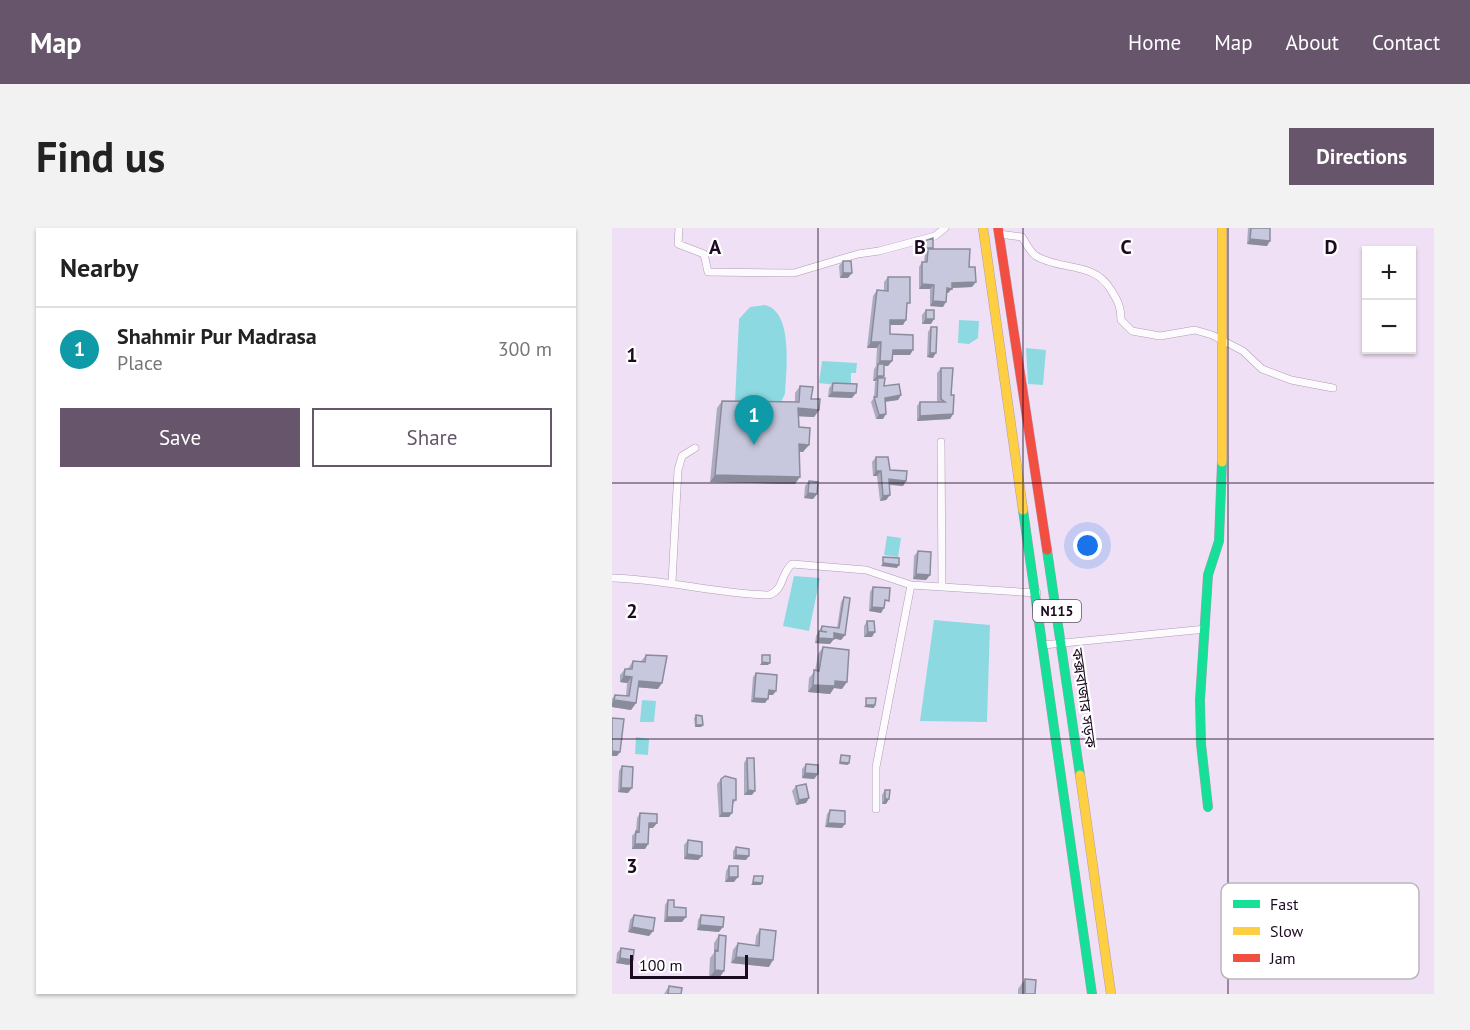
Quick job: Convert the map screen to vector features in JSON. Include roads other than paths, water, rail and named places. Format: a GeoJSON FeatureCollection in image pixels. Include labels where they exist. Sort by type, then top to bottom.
{"type":"FeatureCollection","features":[{"type":"Feature","properties":{"kind":"main road","name":"N115"},"geometry":{"type":"LineString","coordinates":[[983,228],[1037,593],[1092,994]]}},
{"type":"Feature","properties":{"kind":"main road"},"geometry":{"type":"LineString","coordinates":[[1208,807],[1201,744],[1200,700],[1208,575],[1219,541],[1222,477],[1220,291],[1222,228]]}},
{"type":"Feature","properties":{"kind":"main road","name":"কক্সবাজার সড়ক"},"geometry":{"type":"LineString","coordinates":[[999,231],[1111,994]]}},
{"type":"Feature","properties":{"kind":"street"},"geometry":{"type":"LineString","coordinates":[[679,228],[678,244],[704,254],[708,272],[744,271],[778,275],[794,273],[858,254],[879,251],[935,236],[945,228]]}},
{"type":"Feature","properties":{"kind":"street"},"geometry":{"type":"LineString","coordinates":[[999,231],[1022,237],[1033,254],[1046,261],[1092,271],[1105,279],[1121,307],[1121,320],[1132,331],[1160,336],[1195,330],[1243,351],[1262,369],[1291,380],[1334,388]]}},
{"type":"Feature","properties":{"kind":"street"},"geometry":{"type":"LineString","coordinates":[[941,442],[942,587]]}},
{"type":"Feature","properties":{"kind":"street"},"geometry":{"type":"LineString","coordinates":[[672,582],[678,470],[682,456],[695,448]]}},
{"type":"Feature","properties":{"kind":"street"},"geometry":{"type":"LineString","coordinates":[[612,578],[672,582],[769,595],[777,592],[782,586],[783,575],[792,564],[866,570],[910,585],[1037,593]]}},
{"type":"Feature","properties":{"kind":"street"},"geometry":{"type":"LineString","coordinates":[[876,809],[876,767],[910,585]]}},
{"type":"Feature","properties":{"kind":"street"},"geometry":{"type":"LineString","coordinates":[[1043,645],[1206,629]]}},
{"type":"Feature","properties":{"kind":"water"},"geometry":{"type":"Polygon","coordinates":[[[765,305],[774,310],[784,330],[787,358],[785,394],[781,402],[735,402],[739,319],[750,307],[765,305]]]}},
{"type":"Feature","properties":{"kind":"water"},"geometry":{"type":"Polygon","coordinates":[[[959,320],[979,321],[978,338],[969,344],[958,343],[959,320]]]}},
{"type":"Feature","properties":{"kind":"water"},"geometry":{"type":"Polygon","coordinates":[[[1026,348],[1046,350],[1043,385],[1028,384],[1026,348]]]}},
{"type":"Feature","properties":{"kind":"water"},"geometry":{"type":"Polygon","coordinates":[[[822,361],[857,363],[856,373],[851,373],[851,387],[819,383],[822,361]]]}},
{"type":"Feature","properties":{"kind":"water"},"geometry":{"type":"Polygon","coordinates":[[[887,536],[901,538],[898,557],[884,555],[887,536]]]}},
{"type":"Feature","properties":{"kind":"water"},"geometry":{"type":"Polygon","coordinates":[[[794,576],[820,578],[809,631],[783,626],[794,576]]]}},
{"type":"Feature","properties":{"kind":"water"},"geometry":{"type":"Polygon","coordinates":[[[934,620],[990,625],[987,722],[920,721],[934,620]]]}},
{"type":"Feature","properties":{"kind":"water"},"geometry":{"type":"Polygon","coordinates":[[[642,700],[656,701],[654,722],[640,722],[642,700]]]}},
{"type":"Feature","properties":{"kind":"water"},"geometry":{"type":"Polygon","coordinates":[[[636,737],[649,739],[648,755],[635,754],[636,737]]]}},
{"type":"Feature","properties":{"kind":"place","name":"Shahmir Pur Madrasa"},"geometry":{"type":"Point","coordinates":[754,445]}}]}
